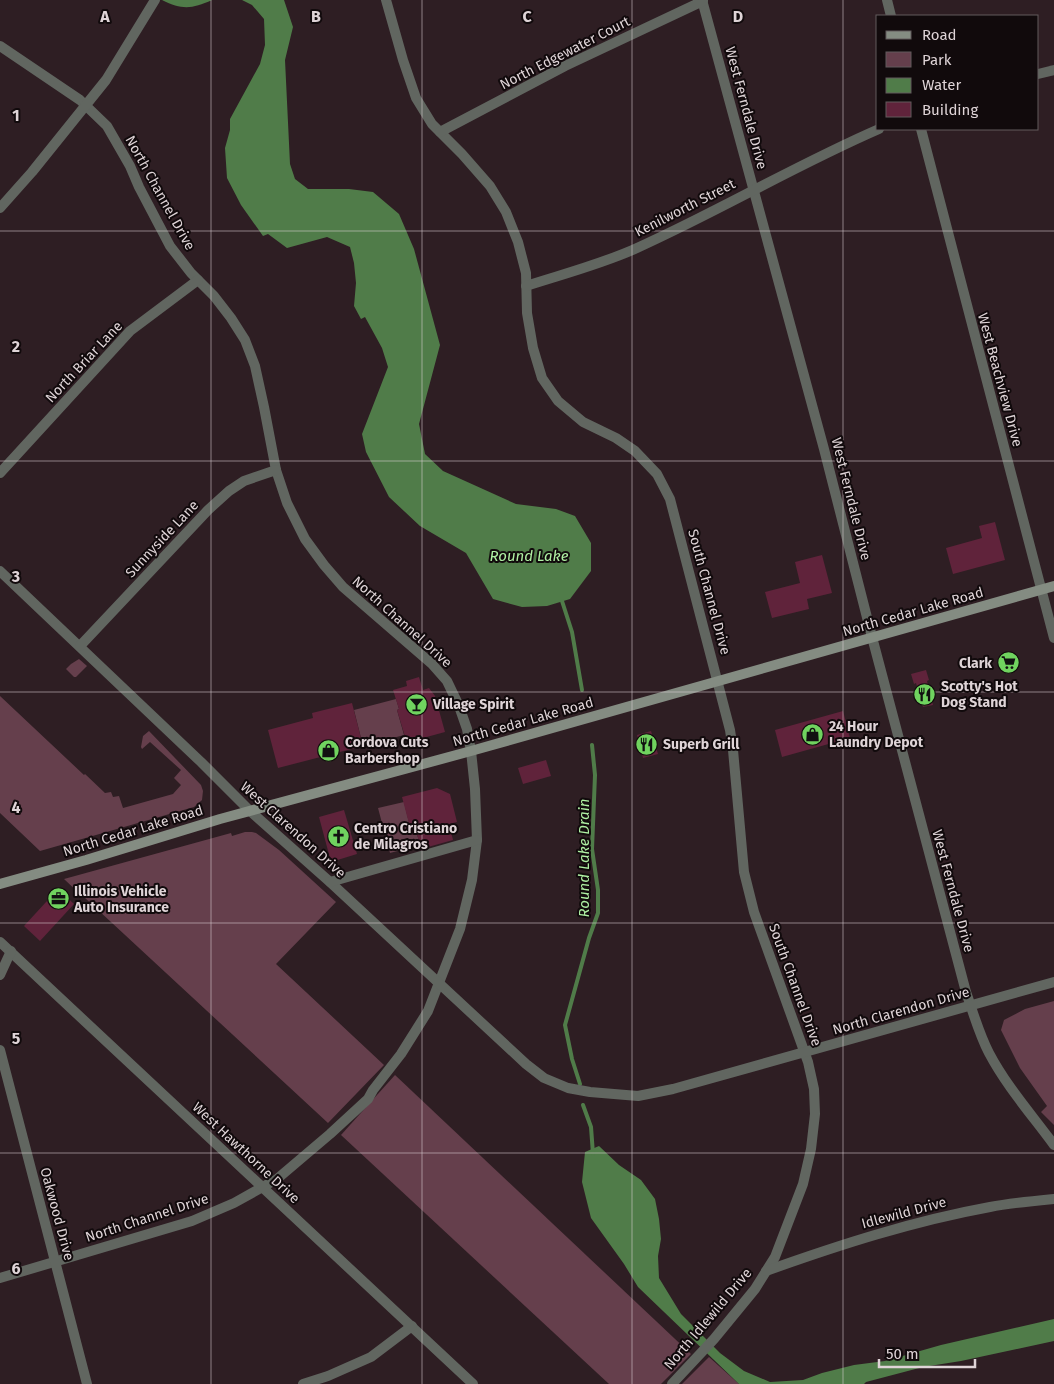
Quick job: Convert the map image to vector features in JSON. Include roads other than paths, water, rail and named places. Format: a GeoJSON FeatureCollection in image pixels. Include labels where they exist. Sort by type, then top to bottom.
{"type":"FeatureCollection","features":[{"type":"Feature","properties":{"kind":"main road","name":"North Cedar Lake Road"},"geometry":{"type":"LineString","coordinates":[[0,884],[249,810],[470,751],[1054,586]]}},
{"type":"Feature","properties":{"kind":"street"},"geometry":{"type":"LineString","coordinates":[[0,208],[32,172],[106,80],[154,0]]}},
{"type":"Feature","properties":{"kind":"street","name":"South Channel Drive"},"geometry":{"type":"LineString","coordinates":[[386,0],[416,98],[432,124],[490,186],[506,212],[518,242],[526,273],[527,313],[532,348],[542,378],[558,401],[582,422],[616,438],[635,451],[657,474],[670,499],[718,681],[732,743],[744,872],[754,912],[808,1062],[814,1089],[815,1114],[803,1184],[774,1257],[766,1271]]}},
{"type":"Feature","properties":{"kind":"street","name":"North Edgewater Court"},"geometry":{"type":"LineString","coordinates":[[440,132],[564,66],[703,0]]}},
{"type":"Feature","properties":{"kind":"street","name":"West Ferndale Drive"},"geometry":{"type":"LineString","coordinates":[[703,0],[971,1006],[989,1052],[1004,1078],[1054,1145]]}},
{"type":"Feature","properties":{"kind":"street"},"geometry":{"type":"LineString","coordinates":[[887,0],[892,15]]}},
{"type":"Feature","properties":{"kind":"street","name":"North Channel Drive"},"geometry":{"type":"LineString","coordinates":[[0,46],[80,100],[107,126],[130,166],[170,246],[190,273],[214,296],[245,340],[255,366],[276,470],[286,503],[305,539],[343,587],[432,664],[446,681],[459,706],[467,729],[470,751],[475,789],[477,840],[472,880],[460,929],[428,1011],[401,1054],[368,1099],[330,1134],[277,1179],[234,1202],[192,1221],[0,1278]]}},
{"type":"Feature","properties":{"kind":"street"},"geometry":{"type":"LineString","coordinates":[[1039,74],[1054,70]]}},
{"type":"Feature","properties":{"kind":"street","name":"Kenilworth Street"},"geometry":{"type":"LineString","coordinates":[[526,286],[600,263],[636,249],[697,220],[754,189],[877,130]]}},
{"type":"Feature","properties":{"kind":"street","name":"West Beachview Drive"},"geometry":{"type":"LineString","coordinates":[[921,130],[1054,638]]}},
{"type":"Feature","properties":{"kind":"street","name":"North Briar Lane"},"geometry":{"type":"LineString","coordinates":[[0,473],[130,331],[198,280]]}},
{"type":"Feature","properties":{"kind":"street","name":"Sunnyside Lane"},"geometry":{"type":"LineString","coordinates":[[80,646],[208,510],[229,491],[244,481],[276,470]]}},
{"type":"Feature","properties":{"kind":"street","name":"West Clarendon Drive"},"geometry":{"type":"LineString","coordinates":[[0,571],[249,810],[330,882],[526,1064],[544,1078],[568,1088],[580,1090]]}},
{"type":"Feature","properties":{"kind":"street"},"geometry":{"type":"LineString","coordinates":[[330,882],[477,840]]}},
{"type":"Feature","properties":{"kind":"street","name":"West Hawthorne Drive"},"geometry":{"type":"LineString","coordinates":[[0,942],[473,1384]]}},
{"type":"Feature","properties":{"kind":"street"},"geometry":{"type":"LineString","coordinates":[[0,975],[11,951]]}},
{"type":"Feature","properties":{"kind":"street","name":"North Clarendon Drive"},"geometry":{"type":"LineString","coordinates":[[580,1090],[638,1096],[674,1089],[1054,982]]}},
{"type":"Feature","properties":{"kind":"street","name":"Oakwood Drive"},"geometry":{"type":"LineString","coordinates":[[0,1050],[3,1076],[56,1262],[87,1384]]}},
{"type":"Feature","properties":{"kind":"street","name":"Idlewild Drive"},"geometry":{"type":"LineString","coordinates":[[766,1271],[829,1248],[931,1219],[992,1206],[1054,1199]]}},
{"type":"Feature","properties":{"kind":"street","name":"North Idlewild Drive"},"geometry":{"type":"LineString","coordinates":[[672,1384],[714,1338],[754,1289],[766,1271]]}},
{"type":"Feature","properties":{"kind":"street"},"geometry":{"type":"LineString","coordinates":[[303,1384],[328,1376],[371,1357],[412,1326]]}},
{"type":"Feature","properties":{"kind":"water"},"geometry":{"type":"Polygon","coordinates":[[[162,0],[212,0],[193,7],[181,7],[162,0]]]}},
{"type":"Feature","properties":{"kind":"water","name":"Round Lake"},"geometry":{"type":"Polygon","coordinates":[[[242,0],[284,0],[293,27],[285,60],[290,164],[295,179],[308,189],[349,189],[373,192],[399,214],[414,249],[440,345],[419,424],[425,454],[443,471],[516,504],[556,509],[575,516],[591,543],[591,571],[570,599],[547,606],[522,607],[493,599],[466,553],[420,526],[389,497],[366,452],[362,434],[388,367],[382,348],[365,317],[361,319],[354,306],[356,283],[350,247],[327,237],[287,248],[268,234],[263,236],[241,205],[227,178],[225,148],[230,130],[230,119],[260,64],[265,45],[264,19],[252,5],[242,0]]]}},
{"type":"Feature","properties":{"kind":"water"},"geometry":{"type":"Polygon","coordinates":[[[599,1146],[619,1165],[641,1180],[655,1199],[661,1239],[658,1256],[659,1278],[681,1314],[720,1353],[744,1371],[770,1382],[803,1380],[854,1365],[885,1361],[941,1345],[1054,1319],[1054,1341],[961,1361],[923,1367],[864,1384],[739,1384],[638,1287],[591,1218],[582,1182],[585,1152],[599,1146]]]}},
{"type":"Feature","properties":{"kind":"waterway","name":"Round Lake Drain"},"geometry":{"type":"LineString","coordinates":[[562,601],[572,632],[582,690]]}},
{"type":"Feature","properties":{"kind":"waterway","name":"Round Lake Drain"},"geometry":{"type":"LineString","coordinates":[[580,1084],[572,1059],[565,1025],[589,938],[598,913],[598,890],[592,849],[595,775],[592,745]]}},
{"type":"Feature","properties":{"kind":"waterway","name":"Round Lake Drain"},"geometry":{"type":"LineString","coordinates":[[583,1105],[591,1127],[593,1154]]}},
{"type":"Feature","properties":{"kind":"place","name":"Clark"},"geometry":{"type":"Point","coordinates":[1008,663]}},
{"type":"Feature","properties":{"kind":"place","name":"Scotty's Hot Dog Stand"},"geometry":{"type":"Point","coordinates":[925,694]}},
{"type":"Feature","properties":{"kind":"place","name":"Village Spirit"},"geometry":{"type":"Point","coordinates":[417,704]}},
{"type":"Feature","properties":{"kind":"place","name":"24 Hour Laundry Depot"},"geometry":{"type":"Point","coordinates":[813,734]}},
{"type":"Feature","properties":{"kind":"place","name":"Superb Grill"},"geometry":{"type":"Point","coordinates":[647,744]}},
{"type":"Feature","properties":{"kind":"place","name":"Cordova Cuts Barbershop"},"geometry":{"type":"Point","coordinates":[329,750]}},
{"type":"Feature","properties":{"kind":"place","name":"Centro Cristiano de Milagros"},"geometry":{"type":"Point","coordinates":[338,836]}},
{"type":"Feature","properties":{"kind":"place","name":"Illinois Vehicle Auto Insurance"},"geometry":{"type":"Point","coordinates":[58,899]}}]}
